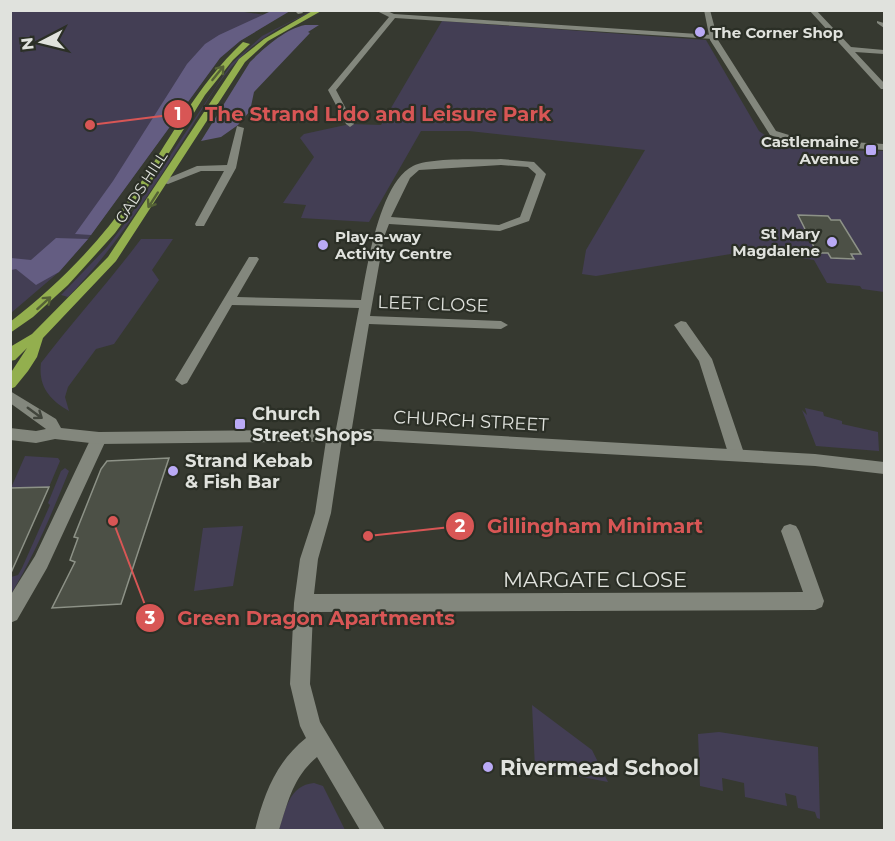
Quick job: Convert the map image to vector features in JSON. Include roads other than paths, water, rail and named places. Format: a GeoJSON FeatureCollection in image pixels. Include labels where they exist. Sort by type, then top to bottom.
{"type":"FeatureCollection","features":[{"type":"Feature","properties":{"kind":"main road","name":"GADS HILL"},"geometry":{"type":"LineString","coordinates":[[10,357],[18,347],[37,337],[112,259],[242,61],[266,40],[320,10]]}},
{"type":"Feature","properties":{"kind":"main road","name":"GADS HILL"},"geometry":{"type":"LineString","coordinates":[[10,329],[54,293],[102,243],[138,194],[213,78],[228,61],[251,40],[301,11]]}},
{"type":"Feature","properties":{"kind":"main road"},"geometry":{"type":"LineString","coordinates":[[10,384],[20,374],[34,351],[37,337]]}},
{"type":"Feature","properties":{"kind":"street"},"geometry":{"type":"LineString","coordinates":[[378,10],[393,16],[712,36]]}},
{"type":"Feature","properties":{"kind":"street"},"geometry":{"type":"LineString","coordinates":[[707,10],[712,36],[773,133],[799,141],[885,147]]}},
{"type":"Feature","properties":{"kind":"street"},"geometry":{"type":"LineString","coordinates":[[812,10],[885,87]]}},
{"type":"Feature","properties":{"kind":"street"},"geometry":{"type":"LineString","coordinates":[[350,123],[333,90],[393,16]]}},
{"type":"Feature","properties":{"kind":"street"},"geometry":{"type":"LineString","coordinates":[[885,22],[879,22],[885,26]]}},
{"type":"Feature","properties":{"kind":"street"},"geometry":{"type":"LineString","coordinates":[[848,49],[885,51]]}},
{"type":"Feature","properties":{"kind":"street"},"geometry":{"type":"LineString","coordinates":[[200,224],[231,168],[240,128]]}},
{"type":"Feature","properties":{"kind":"street"},"geometry":{"type":"LineString","coordinates":[[182,154],[200,168]]}},
{"type":"Feature","properties":{"kind":"street"},"geometry":{"type":"LineString","coordinates":[[373,831],[320,742],[306,712],[300,684],[303,603],[309,560],[323,513],[375,247],[384,220],[406,176],[416,168],[439,164],[517,163],[531,164],[541,174],[525,219],[500,228],[384,220]]}},
{"type":"Feature","properties":{"kind":"street"},"geometry":{"type":"LineString","coordinates":[[164,182],[200,168],[231,168]]}},
{"type":"Feature","properties":{"kind":"street"},"geometry":{"type":"LineString","coordinates":[[182,380],[253,259]]}},
{"type":"Feature","properties":{"kind":"street"},"geometry":{"type":"LineString","coordinates":[[228,302],[365,304]]}},
{"type":"Feature","properties":{"kind":"street","name":"LEET CLOSE"},"geometry":{"type":"LineString","coordinates":[[362,320],[501,325]]}},
{"type":"Feature","properties":{"kind":"street"},"geometry":{"type":"LineString","coordinates":[[681,325],[697,351],[705,359],[737,456]]}},
{"type":"Feature","properties":{"kind":"street"},"geometry":{"type":"LineString","coordinates":[[11,395],[51,423],[55,433]]}},
{"type":"Feature","properties":{"kind":"street","name":"CHURCH STREET"},"geometry":{"type":"LineString","coordinates":[[10,434],[36,437],[55,433],[99,438],[339,434],[815,460],[885,468]]}},
{"type":"Feature","properties":{"kind":"street"},"geometry":{"type":"LineString","coordinates":[[10,614],[41,562],[99,438]]}},
{"type":"Feature","properties":{"kind":"street","name":"MARGATE CLOSE"},"geometry":{"type":"LineString","coordinates":[[303,603],[814,601],[790,531]]}},
{"type":"Feature","properties":{"kind":"street"},"geometry":{"type":"LineString","coordinates":[[267,831],[285,774],[294,762],[320,742]]}},
{"type":"Feature","properties":{"kind":"place","name":"The Corner Shop"},"geometry":{"type":"Point","coordinates":[700,32]}},
{"type":"Feature","properties":{"kind":"place","name":"The Strand Lido and Leisure Park"},"geometry":{"type":"Point","coordinates":[90,125]}},
{"type":"Feature","properties":{"kind":"place","name":"Castlemaine Avenue"},"geometry":{"type":"Point","coordinates":[871,150]}},
{"type":"Feature","properties":{"kind":"place","name":"St Mary Magdalene"},"geometry":{"type":"Point","coordinates":[832,242]}},
{"type":"Feature","properties":{"kind":"place","name":"Play-a-way Activity Centre"},"geometry":{"type":"Point","coordinates":[323,245]}},
{"type":"Feature","properties":{"kind":"place","name":"Church Street Shops"},"geometry":{"type":"Point","coordinates":[240,424]}},
{"type":"Feature","properties":{"kind":"place","name":"Strand Kebab & Fish Bar"},"geometry":{"type":"Point","coordinates":[173,471]}},
{"type":"Feature","properties":{"kind":"place","name":"Green Dragon Apartments"},"geometry":{"type":"Point","coordinates":[113,521]}},
{"type":"Feature","properties":{"kind":"place","name":"Gillingham Minimart"},"geometry":{"type":"Point","coordinates":[368,536]}},
{"type":"Feature","properties":{"kind":"place","name":"Rivermead School"},"geometry":{"type":"Point","coordinates":[488,767]}}]}
